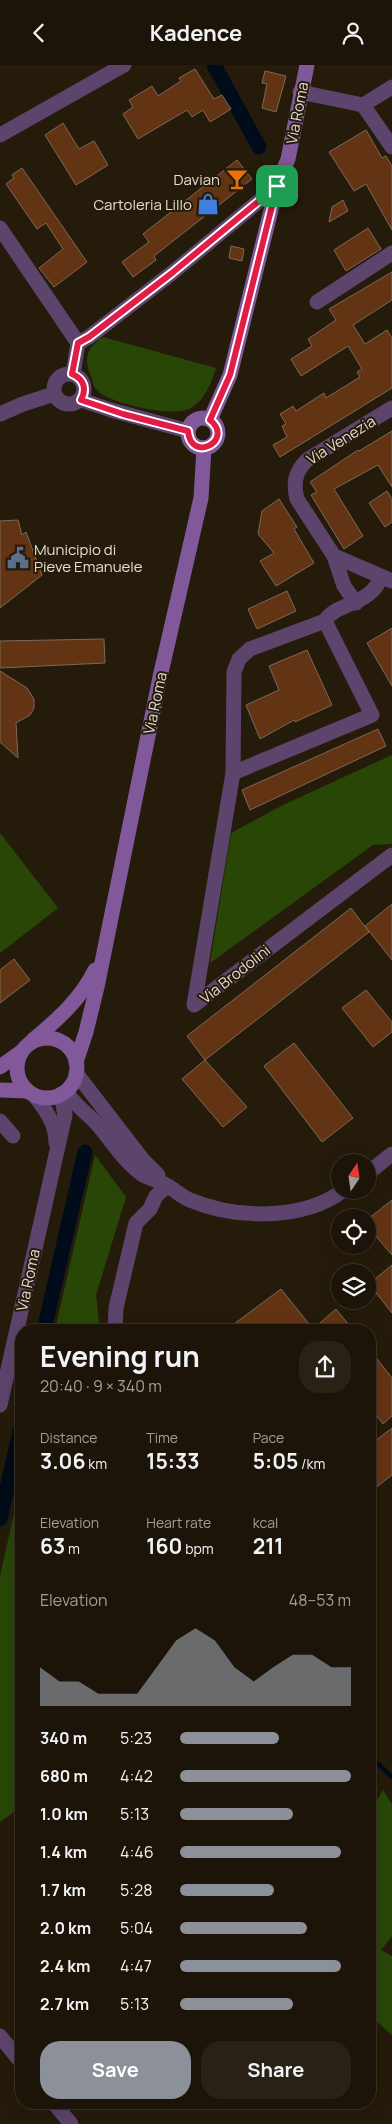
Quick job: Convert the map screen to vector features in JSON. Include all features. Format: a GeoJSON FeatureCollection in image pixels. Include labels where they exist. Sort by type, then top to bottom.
{"type":"FeatureCollection","features":[{"type":"Feature","properties":{"kind":"street"},"geometry":{"type":"LineString","coordinates":[[0,135],[124,65]]}},
{"type":"Feature","properties":{"kind":"street","name":"Via Roma"},"geometry":{"type":"LineString","coordinates":[[210,420],[230,375],[277,186],[288,159],[306,65]]}},
{"type":"Feature","properties":{"kind":"street"},"geometry":{"type":"LineString","coordinates":[[300,92],[364,105],[392,87]]}},
{"type":"Feature","properties":{"kind":"street"},"geometry":{"type":"LineString","coordinates":[[364,105],[392,147]]}},
{"type":"Feature","properties":{"kind":"street"},"geometry":{"type":"LineString","coordinates":[[78,343],[89,337],[172,273],[277,186]]}},
{"type":"Feature","properties":{"kind":"street"},"geometry":{"type":"LineString","coordinates":[[0,228],[78,343],[72,374]]}},
{"type":"Feature","properties":{"kind":"street"},"geometry":{"type":"LineString","coordinates":[[318,302],[392,253]]}},
{"type":"Feature","properties":{"kind":"street"},"geometry":{"type":"LineString","coordinates":[[67,374],[72,374],[78,377],[84,385],[84,395],[81,400],[73,404],[63,404],[54,394],[55,383],[67,374]]}},
{"type":"Feature","properties":{"kind":"street"},"geometry":{"type":"LineString","coordinates":[[0,414],[23,403],[54,394]]}},
{"type":"Feature","properties":{"kind":"street"},"geometry":{"type":"LineString","coordinates":[[81,400],[123,414],[188,431]]}},
{"type":"Feature","properties":{"kind":"street","name":"Via Venezia"},"geometry":{"type":"LineString","coordinates":[[356,603],[344,586],[334,556],[297,499],[294,490],[295,479],[298,469],[307,460],[392,408]]}},
{"type":"Feature","properties":{"kind":"street"},"geometry":{"type":"LineString","coordinates":[[196,419],[210,420],[217,427],[218,436],[213,444],[204,448],[199,447],[190,441],[189,426],[196,419]]}},
{"type":"Feature","properties":{"kind":"street","name":"Via Roma"},"geometry":{"type":"LineString","coordinates":[[76,1068],[86,1032],[158,687],[201,498],[204,448]]}},
{"type":"Feature","properties":{"kind":"street"},"geometry":{"type":"LineString","coordinates":[[334,556],[388,579]]}},
{"type":"Feature","properties":{"kind":"street"},"geometry":{"type":"LineString","coordinates":[[325,621],[372,715],[233,773],[234,672],[239,659],[250,649],[325,621],[330,613],[356,603],[388,579]]}},
{"type":"Feature","properties":{"kind":"street","name":"Via Brodolini"},"geometry":{"type":"LineString","coordinates":[[233,773],[194,1005],[392,855]]}},
{"type":"Feature","properties":{"kind":"street","name":"Via Roma"},"geometry":{"type":"LineString","coordinates":[[0,1067],[60,1018],[88,985],[102,958]]}},
{"type":"Feature","properties":{"kind":"street"},"geometry":{"type":"LineString","coordinates":[[31,1093],[18,1077],[17,1060],[25,1047],[40,1038],[52,1038],[63,1043],[72,1051],[76,1068],[143,1160],[167,1186]]}},
{"type":"Feature","properties":{"kind":"street"},"geometry":{"type":"LineString","coordinates":[[0,1090],[31,1093],[43,1098],[64,1093],[72,1083],[76,1068]]}},
{"type":"Feature","properties":{"kind":"street","name":"Via Roma"},"geometry":{"type":"LineString","coordinates":[[31,1093],[50,1117],[56,1132],[56,1154]]}},
{"type":"Feature","properties":{"kind":"street"},"geometry":{"type":"LineString","coordinates":[[64,1093],[97,1125],[122,1155],[143,1175],[167,1186],[189,1200],[245,1214],[286,1213],[324,1202],[331,1198]]}},
{"type":"Feature","properties":{"kind":"street","name":"Via Roma"},"geometry":{"type":"LineString","coordinates":[[18,1324],[65,1115],[64,1093]]}},
{"type":"Feature","properties":{"kind":"street"},"geometry":{"type":"LineString","coordinates":[[0,1121],[13,1136]]}},
{"type":"Feature","properties":{"kind":"street"},"geometry":{"type":"LineString","coordinates":[[376,1167],[392,1154]]}},
{"type":"Feature","properties":{"kind":"street"},"geometry":{"type":"LineString","coordinates":[[115,1324],[116,1308],[136,1223],[150,1209],[156,1196],[167,1186]]}},
{"type":"Feature","properties":{"kind":"street","name":"Via Roma"},"geometry":{"type":"LineString","coordinates":[[0,1405],[15,1338]]}},
{"type":"Feature","properties":{"kind":"street"},"geometry":{"type":"LineString","coordinates":[[0,2036],[15,2055]]}},
{"type":"Feature","properties":{"kind":"street"},"geometry":{"type":"LineString","coordinates":[[59,2109],[71,2124]]}},
{"type":"Feature","properties":{"kind":"green space"},"geometry":{"type":"Polygon","coordinates":[[[103,337],[216,368],[203,396],[195,406],[181,411],[141,408],[114,400],[96,389],[87,359],[90,349],[103,337]]]}},
{"type":"Feature","properties":{"kind":"green space"},"geometry":{"type":"Polygon","coordinates":[[[392,755],[392,844],[373,845],[210,963],[231,833],[283,805],[392,755]]]}},
{"type":"Feature","properties":{"kind":"green space"},"geometry":{"type":"Polygon","coordinates":[[[0,833],[58,908],[0,953],[0,833]]]}},
{"type":"Feature","properties":{"kind":"green space"},"geometry":{"type":"Polygon","coordinates":[[[95,1155],[126,1197],[96,1295],[99,1324],[56,1324],[95,1155]]]}},
{"type":"Feature","properties":{"kind":"green space"},"geometry":{"type":"Polygon","coordinates":[[[15,1509],[15,1811],[0,1822],[0,1576],[15,1509]]]}},
{"type":"Feature","properties":{"kind":"green space"},"geometry":{"type":"Polygon","coordinates":[[[383,1790],[392,1804],[392,1936],[381,1950],[392,1956],[392,2035],[376,2021],[376,1802],[383,1790]]]}},
{"type":"Feature","properties":{"kind":"building"},"geometry":{"type":"Polygon","coordinates":[[[195,69],[214,99],[222,95],[231,109],[210,122],[203,110],[192,117],[187,110],[138,139],[123,114],[133,107],[129,100],[152,86],[158,96],[181,81],[179,78],[195,69]]]}},
{"type":"Feature","properties":{"kind":"building"},"geometry":{"type":"Polygon","coordinates":[[[265,71],[286,76],[276,112],[262,108],[267,84],[262,83],[265,71]]]}},
{"type":"Feature","properties":{"kind":"building"},"geometry":{"type":"Polygon","coordinates":[[[63,123],[79,149],[94,141],[108,165],[76,185],[45,135],[63,123]]]}},
{"type":"Feature","properties":{"kind":"building"},"geometry":{"type":"Polygon","coordinates":[[[366,130],[382,158],[386,156],[392,166],[392,230],[366,184],[354,191],[329,152],[366,130]]]}},
{"type":"Feature","properties":{"kind":"building"},"geometry":{"type":"Polygon","coordinates":[[[237,160],[252,179],[154,256],[156,260],[133,277],[122,262],[149,242],[143,234],[237,160]]]}},
{"type":"Feature","properties":{"kind":"building"},"geometry":{"type":"Polygon","coordinates":[[[22,168],[87,262],[54,287],[39,268],[63,249],[46,223],[37,229],[6,184],[14,178],[12,175],[22,168]]]}},
{"type":"Feature","properties":{"kind":"building"},"geometry":{"type":"Polygon","coordinates":[[[343,200],[348,211],[329,222],[332,207],[343,200]]]}},
{"type":"Feature","properties":{"kind":"building"},"geometry":{"type":"Polygon","coordinates":[[[368,228],[381,249],[346,271],[334,250],[368,228]]]}},
{"type":"Feature","properties":{"kind":"building"},"geometry":{"type":"Polygon","coordinates":[[[231,246],[244,249],[242,261],[229,258],[231,246]]]}},
{"type":"Feature","properties":{"kind":"building"},"geometry":{"type":"Polygon","coordinates":[[[392,272],[392,300],[353,325],[365,344],[387,330],[392,338],[392,388],[280,457],[273,445],[287,437],[282,426],[286,424],[280,414],[293,406],[296,411],[324,393],[326,398],[360,377],[357,372],[362,369],[348,346],[301,376],[291,359],[312,346],[308,339],[336,320],[329,309],[392,272]]]}},
{"type":"Feature","properties":{"kind":"building"},"geometry":{"type":"Polygon","coordinates":[[[392,431],[392,487],[378,465],[334,489],[363,536],[344,549],[311,495],[317,492],[310,482],[358,450],[392,431]]]}},
{"type":"Feature","properties":{"kind":"building"},"geometry":{"type":"Polygon","coordinates":[[[387,491],[392,499],[392,522],[385,527],[369,503],[387,491]]]}},
{"type":"Feature","properties":{"kind":"building"},"geometry":{"type":"Polygon","coordinates":[[[279,499],[297,527],[294,529],[314,563],[276,586],[260,561],[274,553],[258,534],[262,511],[279,499]]]}},
{"type":"Feature","properties":{"kind":"building","name":"Municipio di Pieve Emanuele"},"geometry":{"type":"Polygon","coordinates":[[[18,520],[22,535],[26,532],[42,575],[0,608],[0,521],[18,520]]]}},
{"type":"Feature","properties":{"kind":"building"},"geometry":{"type":"Polygon","coordinates":[[[287,591],[296,611],[257,629],[248,609],[287,591]]]}},
{"type":"Feature","properties":{"kind":"building"},"geometry":{"type":"Polygon","coordinates":[[[392,628],[392,686],[367,643],[392,628]]]}},
{"type":"Feature","properties":{"kind":"building"},"geometry":{"type":"Polygon","coordinates":[[[104,639],[105,663],[0,668],[0,641],[104,639]]]}},
{"type":"Feature","properties":{"kind":"building"},"geometry":{"type":"Polygon","coordinates":[[[307,650],[332,705],[295,722],[294,720],[260,739],[246,705],[279,690],[269,666],[307,650]]]}},
{"type":"Feature","properties":{"kind":"building"},"geometry":{"type":"Polygon","coordinates":[[[0,671],[27,688],[34,699],[34,708],[30,715],[16,723],[18,758],[0,742],[0,671]]]}},
{"type":"Feature","properties":{"kind":"building"},"geometry":{"type":"Polygon","coordinates":[[[378,729],[386,746],[250,810],[242,790],[378,729]]]}},
{"type":"Feature","properties":{"kind":"building"},"geometry":{"type":"Polygon","coordinates":[[[392,904],[392,960],[365,926],[392,904]]]}},
{"type":"Feature","properties":{"kind":"building"},"geometry":{"type":"Polygon","coordinates":[[[351,908],[369,932],[205,1060],[187,1036],[351,908]]]}},
{"type":"Feature","properties":{"kind":"building"},"geometry":{"type":"Polygon","coordinates":[[[14,959],[30,980],[0,1003],[0,970],[14,959]]]}},
{"type":"Feature","properties":{"kind":"building"},"geometry":{"type":"Polygon","coordinates":[[[366,990],[392,1022],[392,1032],[373,1047],[342,1008],[366,990]]]}},
{"type":"Feature","properties":{"kind":"building"},"geometry":{"type":"Polygon","coordinates":[[[294,1043],[353,1118],[322,1142],[264,1066],[294,1043]]]}},
{"type":"Feature","properties":{"kind":"building"},"geometry":{"type":"Polygon","coordinates":[[[205,1060],[247,1107],[223,1127],[182,1079],[205,1060]]]}},
{"type":"Feature","properties":{"kind":"building"},"geometry":{"type":"Polygon","coordinates":[[[392,1200],[392,1255],[376,1236],[376,1213],[392,1200]]]}},
{"type":"Feature","properties":{"kind":"building"},"geometry":{"type":"Polygon","coordinates":[[[392,1265],[392,1313],[376,1293],[376,1278],[392,1265]]]}},
{"type":"Feature","properties":{"kind":"building"},"geometry":{"type":"Polygon","coordinates":[[[281,1289],[309,1324],[234,1324],[281,1289]]]}},
{"type":"Feature","properties":{"kind":"building"},"geometry":{"type":"Polygon","coordinates":[[[336,1309],[348,1324],[319,1324],[336,1309]]]}},
{"type":"Feature","properties":{"kind":"building"},"geometry":{"type":"Polygon","coordinates":[[[376,1358],[392,1378],[392,1416],[383,1424],[376,1415],[376,1358]]]}},
{"type":"Feature","properties":{"kind":"building"},"geometry":{"type":"Polygon","coordinates":[[[392,1428],[392,1475],[376,1487],[376,1440],[392,1428]]]}},
{"type":"Feature","properties":{"kind":"waterway"},"geometry":{"type":"LineString","coordinates":[[214,65],[259,147]]}},
{"type":"Feature","properties":{"kind":"waterway"},"geometry":{"type":"LineString","coordinates":[[45,1324],[85,1152]]}},
{"type":"Feature","properties":{"kind":"waterway"},"geometry":{"type":"LineString","coordinates":[[0,1519],[15,1453]]}},
{"type":"Feature","properties":{"kind":"waterway"},"geometry":{"type":"LineString","coordinates":[[376,1762],[392,1777]]}},
{"type":"Feature","properties":{"kind":"place","name":"Davian"},"geometry":{"type":"Point","coordinates":[237,179]}},
{"type":"Feature","properties":{"kind":"place","name":"Cartoleria Lillo"},"geometry":{"type":"Point","coordinates":[208,204]}},
{"type":"Feature","properties":{"kind":"place","name":"Municipio di Pieve Emanuele"},"geometry":{"type":"Point","coordinates":[18,558]}},
{"type":"Feature","properties":{"kind":"route"},"geometry":{"type":"LineString","coordinates":[[277,186],[230,375],[210,420],[217,427],[218,431],[218,436],[213,444],[209,447],[199,447],[190,441],[188,431],[123,414],[81,400],[84,395],[84,385],[78,377],[72,374],[78,343],[89,337],[172,273],[277,186]]}}]}
